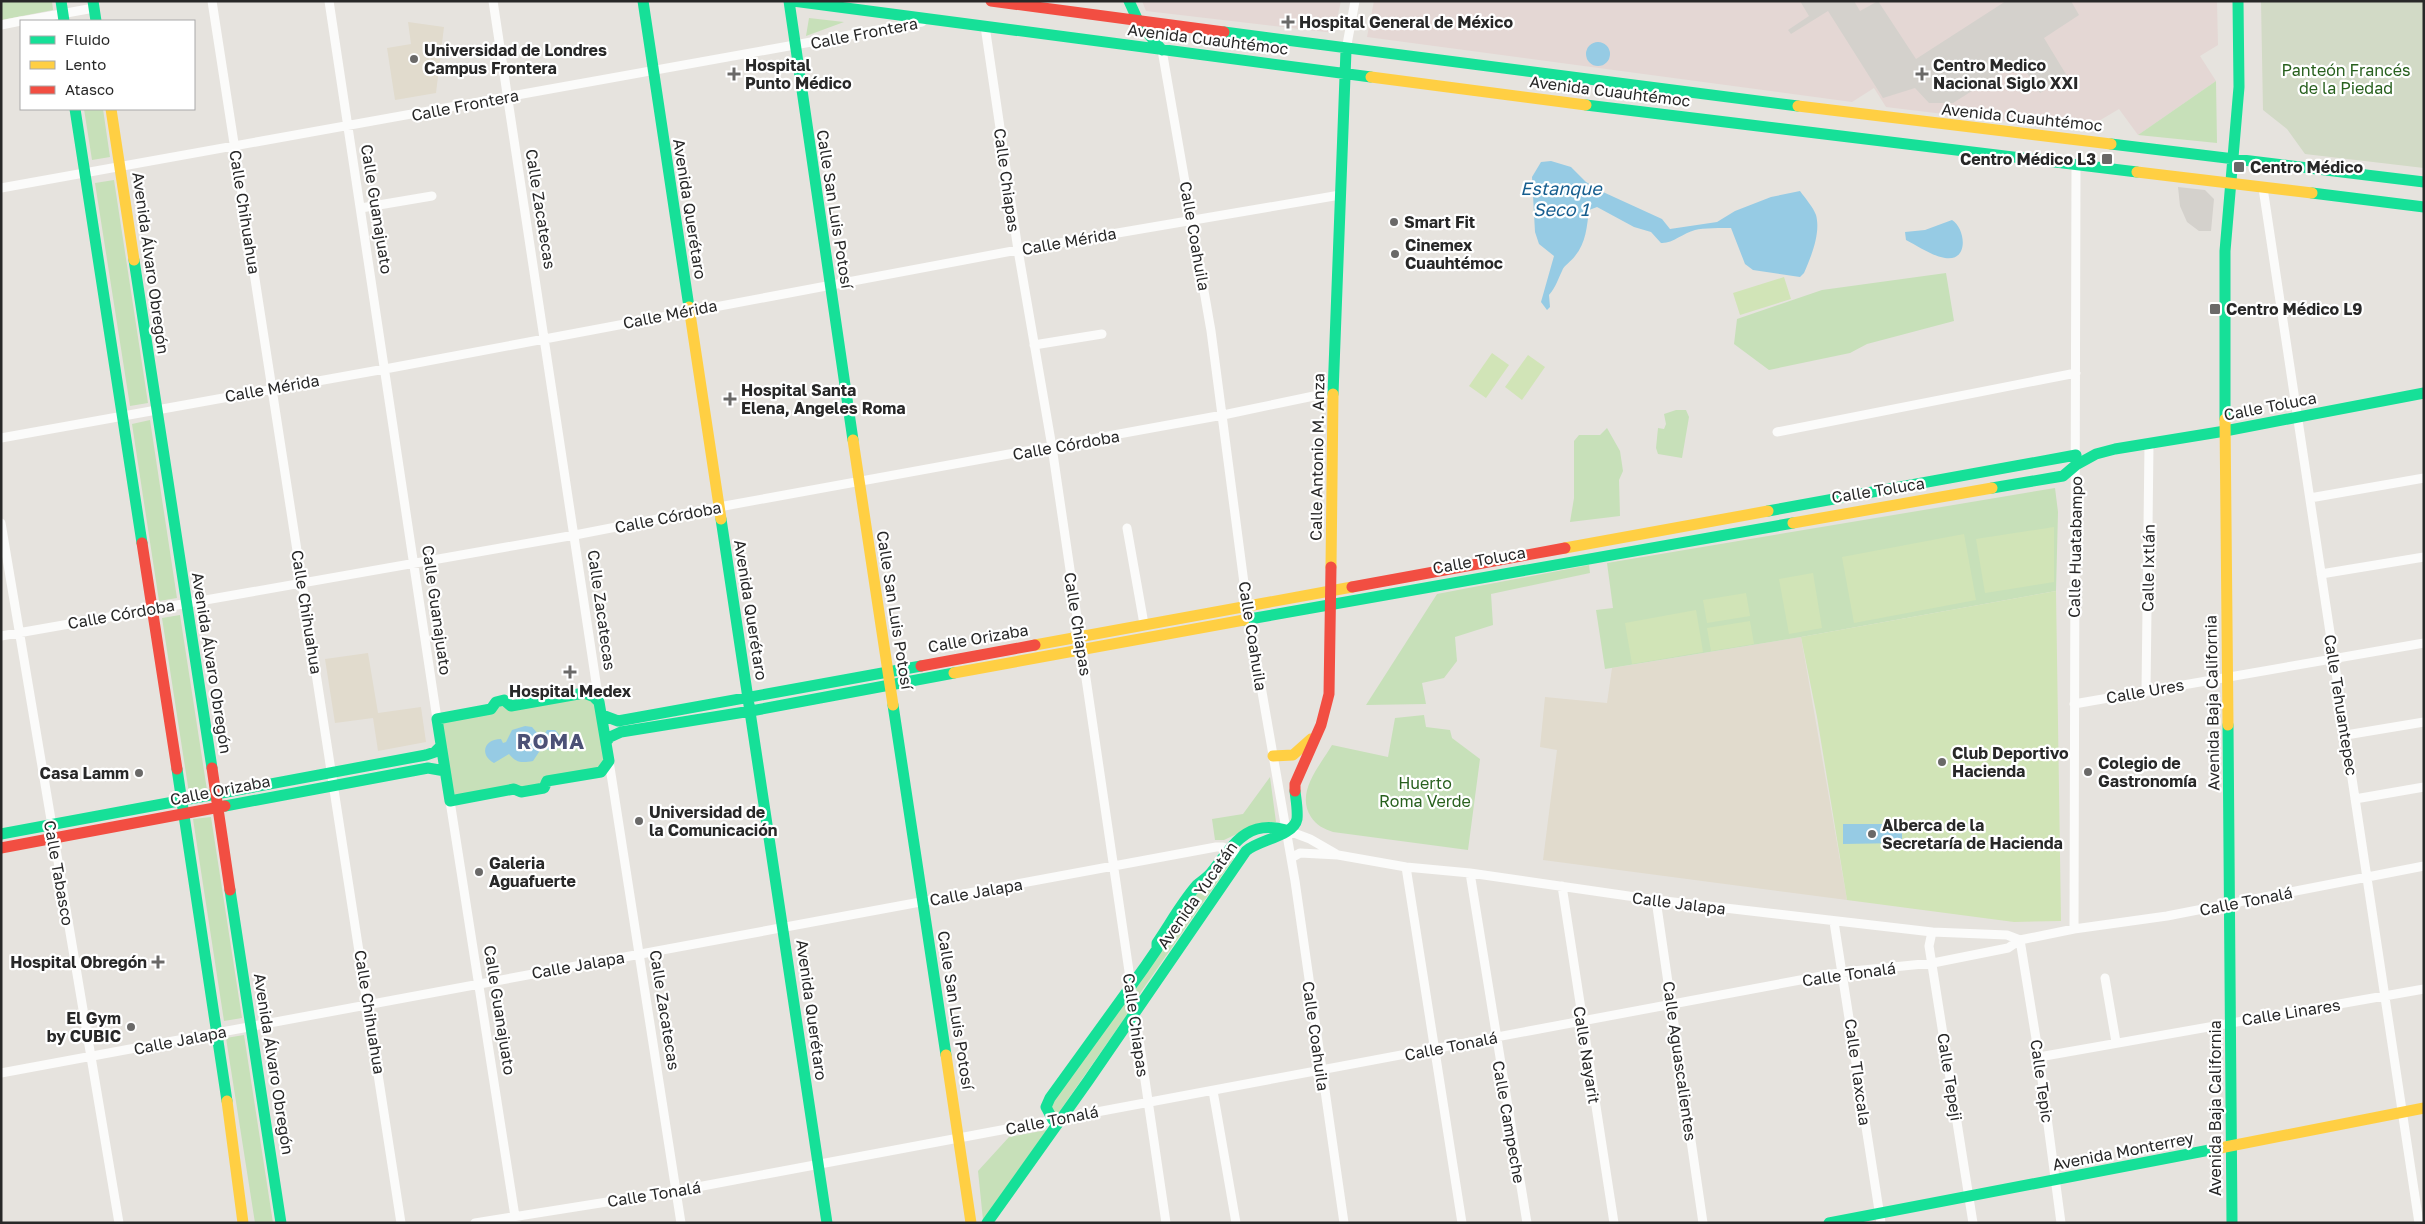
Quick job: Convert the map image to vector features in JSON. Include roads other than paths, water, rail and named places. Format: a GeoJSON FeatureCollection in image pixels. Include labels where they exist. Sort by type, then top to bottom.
{"type":"FeatureCollection","features":[{"type":"Feature","properties":{"kind":"main road"},"geometry":{"type":"LineString","coordinates":[[61,1],[64,18]]}},
{"type":"Feature","properties":{"kind":"main road","name":"Avenida Querétaro"},"geometry":{"type":"LineString","coordinates":[[643,1],[827,1223]]}},
{"type":"Feature","properties":{"kind":"main road","name":"Avenida Cuauhtémoc"},"geometry":{"type":"LineString","coordinates":[[791,1],[1512,96],[2424,208]]}},
{"type":"Feature","properties":{"kind":"main road","name":"Calle San Luis Potosí"},"geometry":{"type":"LineString","coordinates":[[791,1],[794,46],[971,1223]]}},
{"type":"Feature","properties":{"kind":"main road","name":"Avenida Cuauhtémoc"},"geometry":{"type":"LineString","coordinates":[[991,1],[1346,50],[1910,121],[2424,182]]}},
{"type":"Feature","properties":{"kind":"main road"},"geometry":{"type":"LineString","coordinates":[[1129,1],[1140,23],[1162,50]]}},
{"type":"Feature","properties":{"kind":"main road","name":"Avenida Baja California"},"geometry":{"type":"LineString","coordinates":[[2232,1223],[2225,251],[2239,87],[2238,1]]}},
{"type":"Feature","properties":{"kind":"main road"},"geometry":{"type":"LineString","coordinates":[[94,5],[96,20]]}},
{"type":"Feature","properties":{"kind":"main road","name":"Calle Antonio M. Anza"},"geometry":{"type":"LineString","coordinates":[[1286,830],[1295,825],[1295,784],[1323,719],[1329,694],[1332,589],[1333,392],[1346,50]]}},
{"type":"Feature","properties":{"kind":"main road"},"geometry":{"type":"LineString","coordinates":[[76,110],[84,174],[217,1033],[243,1223]]}},
{"type":"Feature","properties":{"kind":"main road","name":"Avenida Álvaro Obregón"},"geometry":{"type":"LineString","coordinates":[[111,110],[282,1223]]}},
{"type":"Feature","properties":{"kind":"main road","name":"Calle Toluca"},"geometry":{"type":"LineString","coordinates":[[1332,589],[1675,528],[2076,460],[2115,449],[2149,445],[2424,393]]}},
{"type":"Feature","properties":{"kind":"main road","name":"Calle Toluca"},"geometry":{"type":"LineString","coordinates":[[1331,604],[2062,476],[2076,460]]}},
{"type":"Feature","properties":{"kind":"main road"},"geometry":{"type":"LineString","coordinates":[[1675,528],[1677,542]]}},
{"type":"Feature","properties":{"kind":"main road","name":"Calle Orizaba"},"geometry":{"type":"LineString","coordinates":[[602,715],[618,720],[1332,589]]}},
{"type":"Feature","properties":{"kind":"main road","name":"Calle Orizaba"},"geometry":{"type":"LineString","coordinates":[[606,742],[610,737],[621,732],[751,711],[1331,604]]}},
{"type":"Feature","properties":{"kind":"main road"},"geometry":{"type":"LineString","coordinates":[[437,720],[492,709],[496,702],[504,700],[511,706],[584,694],[594,697],[599,702]]}},
{"type":"Feature","properties":{"kind":"main road","name":"Calle Zacatecas"},"geometry":{"type":"LineString","coordinates":[[599,702],[609,761]]}},
{"type":"Feature","properties":{"kind":"main road","name":"Calle Guanajuato"},"geometry":{"type":"LineString","coordinates":[[437,720],[450,801]]}},
{"type":"Feature","properties":{"kind":"main road"},"geometry":{"type":"LineString","coordinates":[[1273,756],[1292,755],[1316,735]]}},
{"type":"Feature","properties":{"kind":"main road","name":"Calle Orizaba"},"geometry":{"type":"LineString","coordinates":[[1,834],[215,793],[426,756],[435,752],[441,746]]}},
{"type":"Feature","properties":{"kind":"main road"},"geometry":{"type":"LineString","coordinates":[[450,801],[514,789],[520,792],[544,788],[547,781],[601,772],[609,761]]}},
{"type":"Feature","properties":{"kind":"main road","name":"Calle Orizaba"},"geometry":{"type":"LineString","coordinates":[[1,848],[217,806],[428,768],[445,772]]}},
{"type":"Feature","properties":{"kind":"main road","name":"Avenida Yucatán"},"geometry":{"type":"LineString","coordinates":[[987,1223],[1057,1119],[1242,857],[1254,844],[1281,835],[1286,830],[1279,827],[1260,829],[1242,837],[1228,849],[1205,881],[1198,884],[1157,943],[1157,949],[1130,988],[1087,1043],[1050,1098],[1046,1107],[1057,1119]]}},
{"type":"Feature","properties":{"kind":"main road","name":"Avenida Monterrey"},"geometry":{"type":"LineString","coordinates":[[1829,1223],[1880,1218],[1969,1195],[2054,1181],[2424,1108]]}},
{"type":"Feature","properties":{"kind":"street","name":"Calle Chihuahua"},"geometry":{"type":"LineString","coordinates":[[212,1],[333,785],[369,1004],[401,1223]]}},
{"type":"Feature","properties":{"kind":"street","name":"Calle Guanajuato"},"geometry":{"type":"LineString","coordinates":[[329,1],[437,720]]}},
{"type":"Feature","properties":{"kind":"street","name":"Calle Zacatecas"},"geometry":{"type":"LineString","coordinates":[[493,1],[599,702]]}},
{"type":"Feature","properties":{"kind":"street"},"geometry":{"type":"LineString","coordinates":[[1346,50],[1355,1]]}},
{"type":"Feature","properties":{"kind":"street"},"geometry":{"type":"LineString","coordinates":[[36,20],[64,18],[94,5]]}},
{"type":"Feature","properties":{"kind":"street","name":"Calle Frontera"},"geometry":{"type":"LineString","coordinates":[[1,188],[930,20]]}},
{"type":"Feature","properties":{"kind":"street"},"geometry":{"type":"LineString","coordinates":[[1,25],[20,21]]}},
{"type":"Feature","properties":{"kind":"street","name":"Calle Chiapas"},"geometry":{"type":"LineString","coordinates":[[985,26],[1018,250],[1052,448],[1166,1223]]}},
{"type":"Feature","properties":{"kind":"street","name":"Calle Coahuila"},"geometry":{"type":"LineString","coordinates":[[1162,50],[1192,220],[1223,416],[1247,606],[1291,858],[1344,1223]]}},
{"type":"Feature","properties":{"kind":"street","name":"Calle Huatabampo"},"geometry":{"type":"LineString","coordinates":[[2074,929],[2076,165]]}},
{"type":"Feature","properties":{"kind":"street","name":"Calle Tehuantepec"},"geometry":{"type":"LineString","coordinates":[[2263,188],[2419,1223]]}},
{"type":"Feature","properties":{"kind":"street","name":"Calle Mérida"},"geometry":{"type":"LineString","coordinates":[[1,438],[385,369],[544,337],[830,284],[1340,195]]}},
{"type":"Feature","properties":{"kind":"street"},"geometry":{"type":"LineString","coordinates":[[361,208],[432,196]]}},
{"type":"Feature","properties":{"kind":"street"},"geometry":{"type":"LineString","coordinates":[[1034,346],[1102,334]]}},
{"type":"Feature","properties":{"kind":"street"},"geometry":{"type":"LineString","coordinates":[[1777,432],[2076,373]]}},
{"type":"Feature","properties":{"kind":"street","name":"Calle Córdoba"},"geometry":{"type":"LineString","coordinates":[[1,636],[152,608],[303,584],[859,481],[1052,448],[1223,416],[1333,392]]}},
{"type":"Feature","properties":{"kind":"street","name":"Calle Ixtlán"},"geometry":{"type":"LineString","coordinates":[[2146,691],[2149,445]]}},
{"type":"Feature","properties":{"kind":"street"},"geometry":{"type":"LineString","coordinates":[[2310,498],[2424,478]]}},
{"type":"Feature","properties":{"kind":"street","name":"Calle Tabasco"},"geometry":{"type":"LineString","coordinates":[[1,523],[119,1223]]}},
{"type":"Feature","properties":{"kind":"street"},"geometry":{"type":"LineString","coordinates":[[1128,528],[1144,624]]}},
{"type":"Feature","properties":{"kind":"street"},"geometry":{"type":"LineString","coordinates":[[2322,574],[2424,557]]}},
{"type":"Feature","properties":{"kind":"street","name":"Calle Ures"},"geometry":{"type":"LineString","coordinates":[[2074,704],[2424,643]]}},
{"type":"Feature","properties":{"kind":"street"},"geometry":{"type":"LineString","coordinates":[[2346,735],[2424,722]]}},
{"type":"Feature","properties":{"kind":"street","name":"Calle Zacatecas"},"geometry":{"type":"LineString","coordinates":[[609,761],[681,1223]]}},
{"type":"Feature","properties":{"kind":"street"},"geometry":{"type":"LineString","coordinates":[[2355,799],[2424,787]]}},
{"type":"Feature","properties":{"kind":"street","name":"Calle Guanajuato"},"geometry":{"type":"LineString","coordinates":[[450,801],[516,1219]]}},
{"type":"Feature","properties":{"kind":"street","name":"Calle Jalapa"},"geometry":{"type":"LineString","coordinates":[[1286,830],[1310,839],[1338,855]]}},
{"type":"Feature","properties":{"kind":"street","name":"Calle Jalapa"},"geometry":{"type":"LineString","coordinates":[[1,1073],[1216,847],[1228,849]]}},
{"type":"Feature","properties":{"kind":"street"},"geometry":{"type":"LineString","coordinates":[[1228,849],[1242,857]]}},
{"type":"Feature","properties":{"kind":"street","name":"Calle Jalapa"},"geometry":{"type":"LineString","coordinates":[[1291,858],[1300,853],[1338,855],[1406,867],[1562,886],[1656,900],[1932,932],[2007,935],[2020,940]]}},
{"type":"Feature","properties":{"kind":"street","name":"Calle Tonalá"},"geometry":{"type":"LineString","coordinates":[[475,1223],[516,1219],[676,1191],[1843,972],[1933,963],[2008,948],[2020,940],[2074,929],[2230,904],[2424,866]]}},
{"type":"Feature","properties":{"kind":"street"},"geometry":{"type":"LineString","coordinates":[[1406,867],[1433,1049],[1462,1223]]}},
{"type":"Feature","properties":{"kind":"street","name":"Calle Campeche"},"geometry":{"type":"LineString","coordinates":[[1470,874],[1526,1223]]}},
{"type":"Feature","properties":{"kind":"street","name":"Calle Nayarit"},"geometry":{"type":"LineString","coordinates":[[1562,886],[1614,1223]]}},
{"type":"Feature","properties":{"kind":"street","name":"Calle Aguascalientes"},"geometry":{"type":"LineString","coordinates":[[1656,900],[1703,1223]]}},
{"type":"Feature","properties":{"kind":"street","name":"Calle Tlaxcala"},"geometry":{"type":"LineString","coordinates":[[1834,922],[1880,1218]]}},
{"type":"Feature","properties":{"kind":"street","name":"Calle Tepeji"},"geometry":{"type":"LineString","coordinates":[[1932,932],[1929,946],[1973,1223]]}},
{"type":"Feature","properties":{"kind":"street","name":"Calle Tepic"},"geometry":{"type":"LineString","coordinates":[[2020,940],[2039,1057],[2061,1223]]}},
{"type":"Feature","properties":{"kind":"street"},"geometry":{"type":"LineString","coordinates":[[2105,978],[2116,1042]]}},
{"type":"Feature","properties":{"kind":"street","name":"Calle Linares"},"geometry":{"type":"LineString","coordinates":[[2039,1057],[2424,988]]}},
{"type":"Feature","properties":{"kind":"street"},"geometry":{"type":"LineString","coordinates":[[1213,1090],[1236,1223]]}},
{"type":"Feature","properties":{"kind":"water"},"geometry":{"type":"Polygon","coordinates":[[[1598,42],[1606,46],[1610,54],[1606,62],[1598,66],[1590,62],[1586,54],[1590,46],[1598,42]]]}},
{"type":"Feature","properties":{"kind":"water","name":"Estanque Seco 1"},"geometry":{"type":"Polygon","coordinates":[[[1551,161],[1571,167],[1586,182],[1603,192],[1662,219],[1670,229],[1717,222],[1735,211],[1771,197],[1800,191],[1816,215],[1816,237],[1810,260],[1800,277],[1753,270],[1745,264],[1731,228],[1695,230],[1669,242],[1661,243],[1651,232],[1634,227],[1597,207],[1589,210],[1582,246],[1563,269],[1549,295],[1550,307],[1547,310],[1541,302],[1554,256],[1539,244],[1535,232],[1532,177],[1541,162],[1551,161]]]}},
{"type":"Feature","properties":{"kind":"water"},"geometry":{"type":"Polygon","coordinates":[[[1952,220],[1960,230],[1963,244],[1958,255],[1953,258],[1935,255],[1906,240],[1905,232],[1925,230],[1952,220]]]}},
{"type":"Feature","properties":{"kind":"water"},"geometry":{"type":"Polygon","coordinates":[[[525,726],[532,727],[539,735],[544,735],[547,730],[555,730],[560,737],[560,745],[556,750],[541,749],[533,761],[520,762],[509,754],[494,763],[489,760],[485,752],[487,744],[501,739],[503,743],[506,742],[512,730],[525,726]]]}},
{"type":"Feature","properties":{"kind":"water","name":"Alberca de la Secretaría de Hacienda"},"geometry":{"type":"Polygon","coordinates":[[[1843,824],[1902,824],[1902,843],[1843,844],[1843,824]]]}},
{"type":"Feature","properties":{"kind":"place","name":"Hospital General de México"},"geometry":{"type":"Point","coordinates":[1288,22]}},
{"type":"Feature","properties":{"kind":"place","name":"Universidad de Londres Campus Frontera"},"geometry":{"type":"Point","coordinates":[414,59]}},
{"type":"Feature","properties":{"kind":"place","name":"Hospital Punto Médico"},"geometry":{"type":"Point","coordinates":[734,74]}},
{"type":"Feature","properties":{"kind":"place","name":"Centro Medico Nacional Siglo XXI"},"geometry":{"type":"Point","coordinates":[1922,74]}},
{"type":"Feature","properties":{"kind":"place","name":"Centro Médico L3"},"geometry":{"type":"Point","coordinates":[2107,159]}},
{"type":"Feature","properties":{"kind":"place","name":"Centro Médico"},"geometry":{"type":"Point","coordinates":[2239,167]}},
{"type":"Feature","properties":{"kind":"place","name":"Smart Fit"},"geometry":{"type":"Point","coordinates":[1394,222]}},
{"type":"Feature","properties":{"kind":"place","name":"Cinemex Cuauhtémoc"},"geometry":{"type":"Point","coordinates":[1395,254]}},
{"type":"Feature","properties":{"kind":"place","name":"Centro Médico L9"},"geometry":{"type":"Point","coordinates":[2215,309]}},
{"type":"Feature","properties":{"kind":"place","name":"Hospital Santa Elena, Angeles Roma"},"geometry":{"type":"Point","coordinates":[730,399]}},
{"type":"Feature","properties":{"kind":"place","name":"Hospital Medex"},"geometry":{"type":"Point","coordinates":[570,672]}},
{"type":"Feature","properties":{"kind":"place","name":"Club Deportivo Hacienda"},"geometry":{"type":"Point","coordinates":[1942,762]}},
{"type":"Feature","properties":{"kind":"place","name":"Colegio de Gastronomía"},"geometry":{"type":"Point","coordinates":[2088,772]}},
{"type":"Feature","properties":{"kind":"place","name":"Casa Lamm"},"geometry":{"type":"Point","coordinates":[139,773]}},
{"type":"Feature","properties":{"kind":"place","name":"Universidad de la Comunicación"},"geometry":{"type":"Point","coordinates":[639,821]}},
{"type":"Feature","properties":{"kind":"place","name":"Alberca de la Secretaría de Hacienda"},"geometry":{"type":"Point","coordinates":[1872,834]}},
{"type":"Feature","properties":{"kind":"place","name":"Galeria Aguafuerte"},"geometry":{"type":"Point","coordinates":[479,872]}},
{"type":"Feature","properties":{"kind":"place","name":"Hospital Obregón"},"geometry":{"type":"Point","coordinates":[158,962]}},
{"type":"Feature","properties":{"kind":"place","name":"El Gym by CUBIC"},"geometry":{"type":"Point","coordinates":[131,1027]}},
{"type":"Feature","properties":{"kind":"district","name":"ROMA"},"geometry":{"type":"Point","coordinates":[551,741]}},
{"type":"Feature","properties":{"kind":"park label","name":"Panteón Francés de la Piedad"},"geometry":{"type":"Point","coordinates":[2346,79]}},
{"type":"Feature","properties":{"kind":"park label","name":"Huerto Roma Verde"},"geometry":{"type":"Point","coordinates":[1425,792]}}]}
